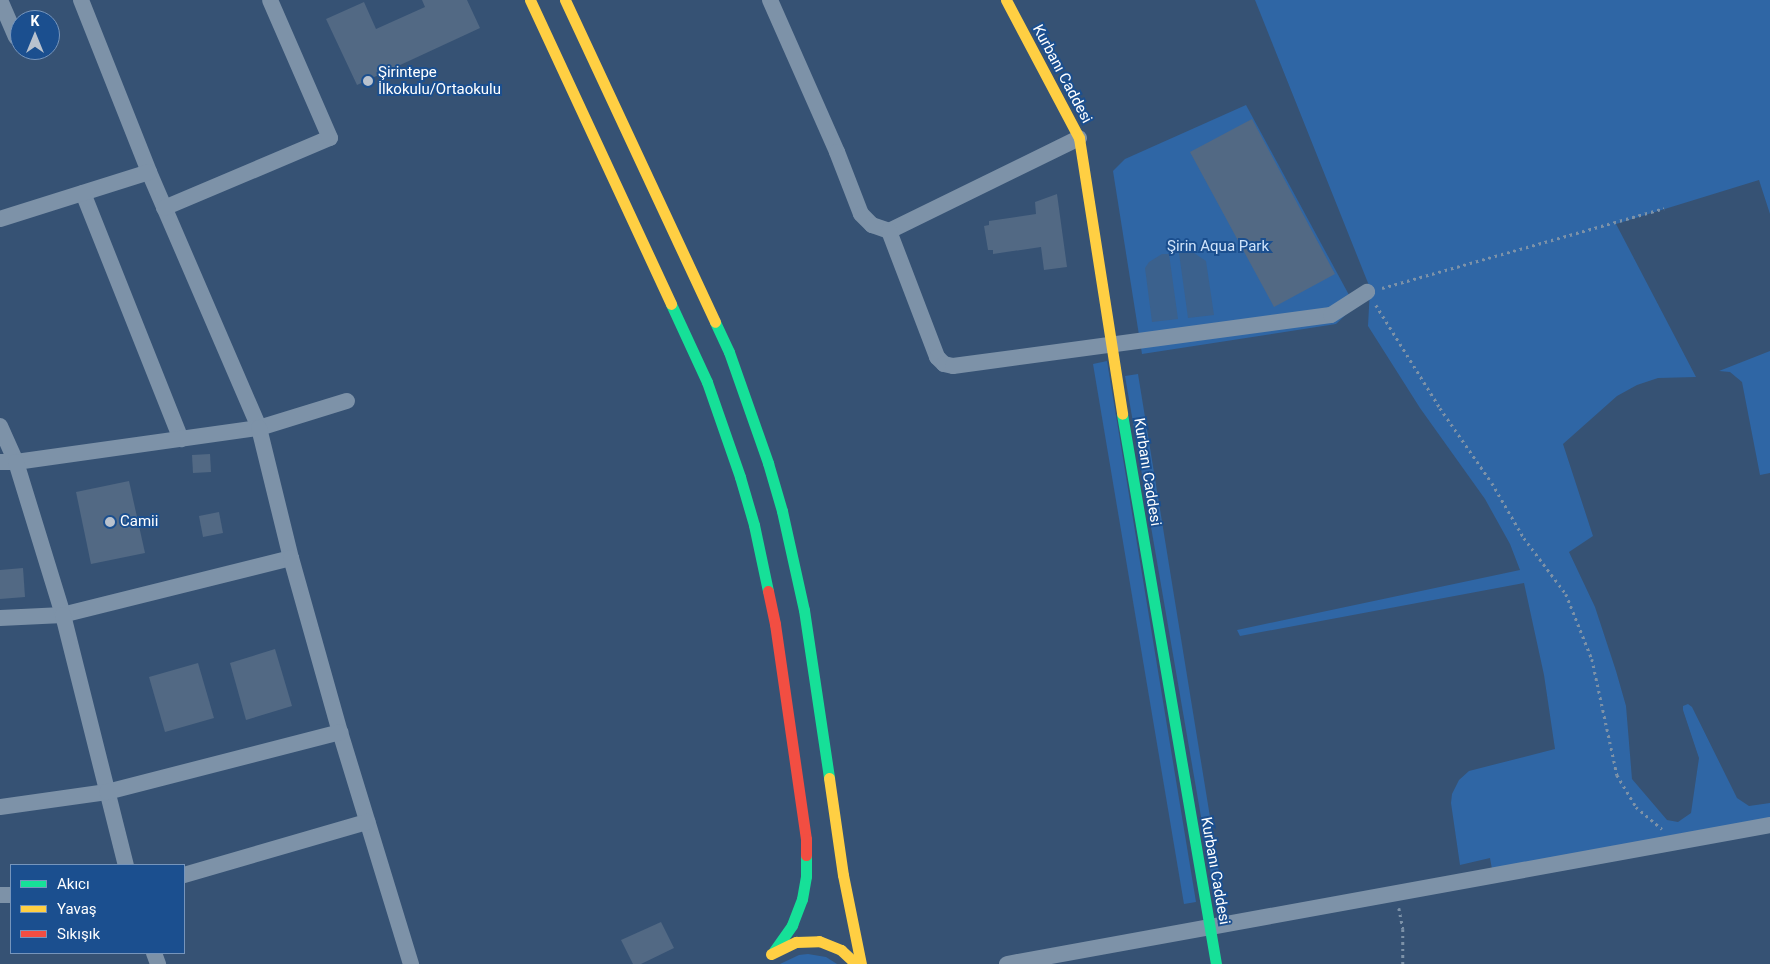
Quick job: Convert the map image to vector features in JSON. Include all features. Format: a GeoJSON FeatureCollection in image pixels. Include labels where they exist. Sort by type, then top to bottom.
{"type":"FeatureCollection","features":[{"type":"Feature","properties":{"kind":"main road"},"geometry":{"type":"LineString","coordinates":[[530,0],[707,382],[738,469],[754,525],[775,624],[806,839],[806,876],[802,899],[792,925],[774,951],[761,964]]}},
{"type":"Feature","properties":{"kind":"main road"},"geometry":{"type":"LineString","coordinates":[[566,0],[729,352],[768,463],[782,511],[804,610],[843,875],[861,964]]}},
{"type":"Feature","properties":{"kind":"main road","name":"Kurbanı Caddesi"},"geometry":{"type":"LineString","coordinates":[[1006,0],[1079,138],[1110,343],[1216,964]]}},
{"type":"Feature","properties":{"kind":"main road"},"geometry":{"type":"LineString","coordinates":[[774,951],[796,942],[819,941],[841,950],[856,964]]}},
{"type":"Feature","properties":{"kind":"street"},"geometry":{"type":"LineString","coordinates":[[0,0],[10,23]]}},
{"type":"Feature","properties":{"kind":"street"},"geometry":{"type":"LineString","coordinates":[[81,0],[149,172],[259,428],[291,558],[340,732],[411,964]]}},
{"type":"Feature","properties":{"kind":"street"},"geometry":{"type":"LineString","coordinates":[[164,208],[330,138],[270,0]]}},
{"type":"Feature","properties":{"kind":"street"},"geometry":{"type":"LineString","coordinates":[[770,0],[837,152],[861,214],[872,225],[889,231],[1079,138]]}},
{"type":"Feature","properties":{"kind":"street"},"geometry":{"type":"LineString","coordinates":[[0,219],[149,172]]}},
{"type":"Feature","properties":{"kind":"street"},"geometry":{"type":"LineString","coordinates":[[83,192],[181,439]]}},
{"type":"Feature","properties":{"kind":"street"},"geometry":{"type":"LineString","coordinates":[[889,231],[937,357],[944,364],[953,366],[1110,343],[1331,315],[1367,292]]}},
{"type":"Feature","properties":{"kind":"street"},"geometry":{"type":"LineString","coordinates":[[8,462],[259,428],[347,401]]}},
{"type":"Feature","properties":{"kind":"street"},"geometry":{"type":"LineString","coordinates":[[0,426],[8,462],[63,615],[126,864]]}},
{"type":"Feature","properties":{"kind":"street"},"geometry":{"type":"LineString","coordinates":[[0,618],[63,615],[291,558]]}},
{"type":"Feature","properties":{"kind":"street"},"geometry":{"type":"LineString","coordinates":[[0,807],[107,792],[340,732]]}},
{"type":"Feature","properties":{"kind":"street"},"geometry":{"type":"LineString","coordinates":[[185,875],[367,822]]}},
{"type":"Feature","properties":{"kind":"street"},"geometry":{"type":"LineString","coordinates":[[1007,964],[1209,925],[1770,824]]}},
{"type":"Feature","properties":{"kind":"path"},"geometry":{"type":"LineString","coordinates":[[1664,208],[1367,292],[1440,408],[1492,483],[1524,538],[1566,594],[1592,659],[1614,764],[1621,786],[1645,817],[1664,830],[1684,839]]}},
{"type":"Feature","properties":{"kind":"path"},"geometry":{"type":"LineString","coordinates":[[1394,892],[1402,915],[1402,964]]}},
{"type":"Feature","properties":{"kind":"green space"},"geometry":{"type":"Polygon","coordinates":[[[1255,0],[1770,0],[1770,214],[1759,180],[1616,224],[1696,377],[1658,378],[1637,385],[1617,396],[1563,444],[1593,536],[1569,552],[1595,607],[1626,706],[1632,779],[1667,820],[1678,822],[1691,813],[1699,758],[1683,710],[1683,706],[1688,704],[1692,707],[1737,798],[1749,806],[1770,803],[1770,821],[1493,875],[1490,858],[1460,865],[1451,803],[1452,794],[1459,780],[1469,771],[1555,749],[1544,675],[1524,583],[1240,636],[1237,630],[1520,570],[1510,544],[1485,499],[1420,408],[1368,326],[1370,288],[1255,0]]]}},
{"type":"Feature","properties":{"kind":"green space","name":"Şirin Aqua Park"},"geometry":{"type":"Polygon","coordinates":[[[1246,105],[1355,306],[1336,324],[1142,354],[1113,171],[1125,159],[1246,105]]]}},
{"type":"Feature","properties":{"kind":"green space"},"geometry":{"type":"Polygon","coordinates":[[[1770,351],[1770,473],[1760,475],[1742,382],[1730,372],[1719,371],[1770,351]]]}},
{"type":"Feature","properties":{"kind":"green space"},"geometry":{"type":"Polygon","coordinates":[[[1107,361],[1196,902],[1184,904],[1093,364],[1107,361]]]}},
{"type":"Feature","properties":{"kind":"green space"},"geometry":{"type":"Polygon","coordinates":[[[1138,374],[1223,897],[1215,898],[1125,376],[1138,374]]]}},
{"type":"Feature","properties":{"kind":"green space"},"geometry":{"type":"Polygon","coordinates":[[[808,954],[826,957],[837,964],[780,964],[799,955],[808,954]]]}},
{"type":"Feature","properties":{"kind":"shaded area"},"geometry":{"type":"Polygon","coordinates":[[[1179,253],[1194,253],[1206,261],[1214,315],[1188,318],[1179,253]]]}},
{"type":"Feature","properties":{"kind":"shaded area"},"geometry":{"type":"Polygon","coordinates":[[[1162,254],[1169,254],[1178,319],[1152,322],[1145,268],[1149,262],[1162,254]]]}},
{"type":"Feature","properties":{"kind":"building"},"geometry":{"type":"Polygon","coordinates":[[[422,0],[467,0],[480,28],[357,85],[326,19],[364,2],[376,29],[425,7],[422,0]]]}},
{"type":"Feature","properties":{"kind":"building"},"geometry":{"type":"Polygon","coordinates":[[[1252,119],[1335,274],[1274,307],[1190,152],[1252,119]]]}},
{"type":"Feature","properties":{"kind":"building"},"geometry":{"type":"Polygon","coordinates":[[[1057,194],[1067,267],[1044,270],[1041,247],[993,254],[993,250],[988,250],[984,226],[989,225],[989,221],[1036,214],[1035,202],[1057,194]]]}},
{"type":"Feature","properties":{"kind":"building"},"geometry":{"type":"Polygon","coordinates":[[[210,454],[211,472],[193,473],[192,455],[210,454]]]}},
{"type":"Feature","properties":{"kind":"building","name":"Camii"},"geometry":{"type":"Polygon","coordinates":[[[129,481],[145,553],[91,564],[76,492],[129,481]]]}},
{"type":"Feature","properties":{"kind":"building"},"geometry":{"type":"Polygon","coordinates":[[[219,512],[223,533],[203,537],[199,516],[219,512]]]}},
{"type":"Feature","properties":{"kind":"building"},"geometry":{"type":"Polygon","coordinates":[[[23,568],[25,597],[0,599],[0,570],[23,568]]]}},
{"type":"Feature","properties":{"kind":"building"},"geometry":{"type":"Polygon","coordinates":[[[275,649],[292,706],[246,720],[230,663],[275,649]]]}},
{"type":"Feature","properties":{"kind":"building"},"geometry":{"type":"Polygon","coordinates":[[[198,663],[214,718],[165,732],[149,677],[198,663]]]}},
{"type":"Feature","properties":{"kind":"building"},"geometry":{"type":"Polygon","coordinates":[[[661,922],[674,948],[641,964],[633,964],[621,940],[661,922]]]}},
{"type":"Feature","properties":{"kind":"traffic: fast"},"geometry":{"type":"LineString","coordinates":[[671,304],[707,382],[740,477],[754,525],[768,591]]}},
{"type":"Feature","properties":{"kind":"traffic: fast"},"geometry":{"type":"LineString","coordinates":[[715,322],[729,352],[768,463],[782,511],[804,610],[829,778]]}},
{"type":"Feature","properties":{"kind":"traffic: fast"},"geometry":{"type":"LineString","coordinates":[[1122,414],[1216,964]]}},
{"type":"Feature","properties":{"kind":"traffic: fast"},"geometry":{"type":"LineString","coordinates":[[774,951],[792,925],[802,899],[806,876],[806,855]]}},
{"type":"Feature","properties":{"kind":"traffic: slow"},"geometry":{"type":"LineString","coordinates":[[530,0],[671,304]]}},
{"type":"Feature","properties":{"kind":"traffic: slow"},"geometry":{"type":"LineString","coordinates":[[565,0],[715,322]]}},
{"type":"Feature","properties":{"kind":"traffic: slow"},"geometry":{"type":"LineString","coordinates":[[1006,0],[1079,138],[1122,414]]}},
{"type":"Feature","properties":{"kind":"traffic: slow"},"geometry":{"type":"LineString","coordinates":[[829,778],[843,875],[861,964]]}},
{"type":"Feature","properties":{"kind":"traffic: slow"},"geometry":{"type":"LineString","coordinates":[[771,954],[796,942],[819,941],[841,950],[856,964]]}},
{"type":"Feature","properties":{"kind":"traffic: jam"},"geometry":{"type":"LineString","coordinates":[[768,591],[775,624],[806,839],[806,855]]}},
{"type":"Feature","properties":{"kind":"place","name":"Şirintepe İlkokulu/Ortaokulu"},"geometry":{"type":"Point","coordinates":[368,81]}},
{"type":"Feature","properties":{"kind":"place","name":"Camii"},"geometry":{"type":"Point","coordinates":[110,522]}}]}
